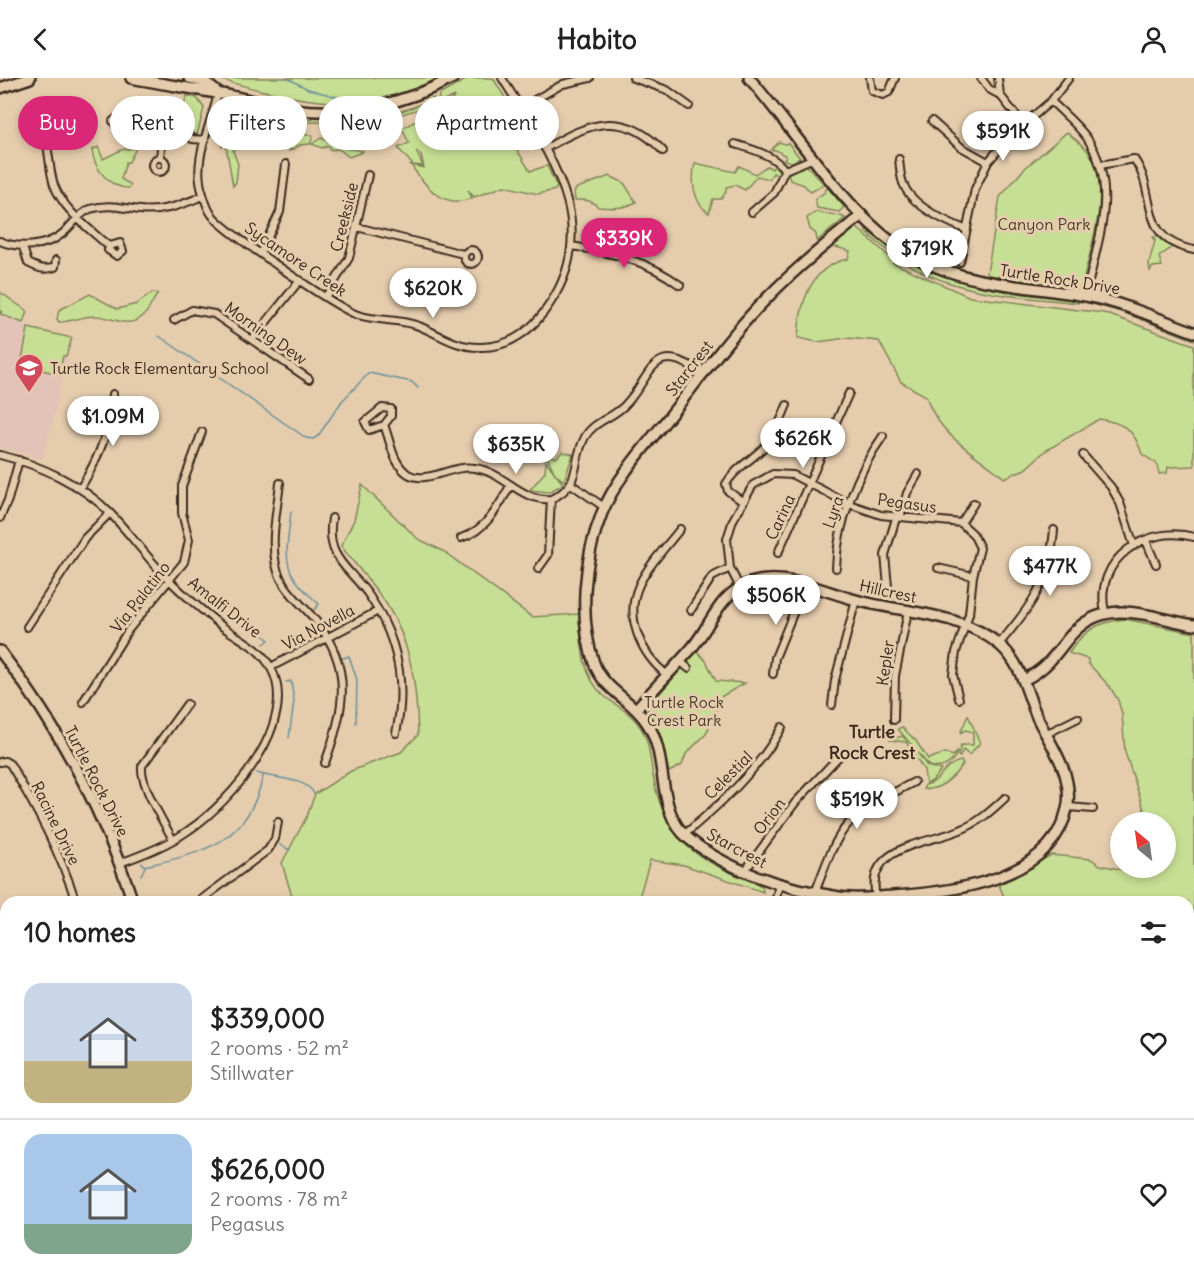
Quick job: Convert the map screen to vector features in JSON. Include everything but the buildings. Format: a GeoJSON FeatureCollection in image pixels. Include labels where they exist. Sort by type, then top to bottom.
{"type":"FeatureCollection","features":[{"type":"Feature","properties":{"kind":"street"},"geometry":{"type":"LineString","coordinates":[[0,88],[30,78]]}},
{"type":"Feature","properties":{"kind":"street"},"geometry":{"type":"LineString","coordinates":[[131,78],[218,93],[296,110],[347,110],[402,100],[426,92],[453,78]]}},
{"type":"Feature","properties":{"kind":"street"},"geometry":{"type":"LineString","coordinates":[[189,78],[205,82],[218,93]]}},
{"type":"Feature","properties":{"kind":"street","name":"Sycamore Creek"},"geometry":{"type":"LineString","coordinates":[[502,78],[513,96]]}},
{"type":"Feature","properties":{"kind":"street"},"geometry":{"type":"LineString","coordinates":[[542,96],[563,84],[590,78]]}},
{"type":"Feature","properties":{"kind":"street"},"geometry":{"type":"LineString","coordinates":[[633,78],[667,90],[689,106]]}},
{"type":"Feature","properties":{"kind":"street","name":"Turtle Rock Drive"},"geometry":{"type":"LineString","coordinates":[[749,78],[862,215],[895,244],[950,273],[989,283],[1086,296],[1126,305],[1194,332]]}},
{"type":"Feature","properties":{"kind":"street"},"geometry":{"type":"LineString","coordinates":[[870,78],[872,91],[883,95],[892,87],[895,78]]}},
{"type":"Feature","properties":{"kind":"street"},"geometry":{"type":"LineString","coordinates":[[981,78],[989,88],[1000,95],[1023,124]]}},
{"type":"Feature","properties":{"kind":"street"},"geometry":{"type":"LineString","coordinates":[[998,78],[1000,95]]}},
{"type":"Feature","properties":{"kind":"street"},"geometry":{"type":"LineString","coordinates":[[960,262],[975,189],[988,162],[1023,124],[1051,101],[1069,78]]}},
{"type":"Feature","properties":{"kind":"street","name":"Sycamore Creek"},"geometry":{"type":"LineString","coordinates":[[218,93],[200,160],[199,180],[203,196],[212,215],[300,280],[356,315],[399,320],[463,347],[493,347],[511,341],[536,322],[566,274],[572,246],[573,226],[565,189],[546,150]]}},
{"type":"Feature","properties":{"kind":"street"},"geometry":{"type":"LineString","coordinates":[[1051,101],[1085,136],[1104,177],[1105,204],[1086,296]]}},
{"type":"Feature","properties":{"kind":"street"},"geometry":{"type":"LineString","coordinates":[[932,121],[961,147],[988,162]]}},
{"type":"Feature","properties":{"kind":"street"},"geometry":{"type":"LineString","coordinates":[[559,141],[579,129],[597,124],[615,124],[642,132],[663,151]]}},
{"type":"Feature","properties":{"kind":"street"},"geometry":{"type":"LineString","coordinates":[[195,139],[205,140]]}},
{"type":"Feature","properties":{"kind":"street"},"geometry":{"type":"LineString","coordinates":[[735,144],[771,158],[780,163],[785,170]]}},
{"type":"Feature","properties":{"kind":"street"},"geometry":{"type":"LineString","coordinates":[[49,150],[49,165],[54,185],[64,203],[110,246]]}},
{"type":"Feature","properties":{"kind":"street"},"geometry":{"type":"LineString","coordinates":[[160,158],[161,150]]}},
{"type":"Feature","properties":{"kind":"street"},"geometry":{"type":"LineString","coordinates":[[752,212],[774,193],[785,170],[814,158]]}},
{"type":"Feature","properties":{"kind":"street"},"geometry":{"type":"LineString","coordinates":[[899,159],[903,184],[920,204],[944,221],[967,230]]}},
{"type":"Feature","properties":{"kind":"street"},"geometry":{"type":"LineString","coordinates":[[1100,165],[1134,159],[1143,172],[1149,212],[1155,226],[1167,239],[1194,250]]}},
{"type":"Feature","properties":{"kind":"street"},"geometry":{"type":"LineString","coordinates":[[261,252],[280,212],[285,191],[286,164]]}},
{"type":"Feature","properties":{"kind":"street","name":"Creekside"},"geometry":{"type":"LineString","coordinates":[[326,296],[349,258],[368,175]]}},
{"type":"Feature","properties":{"kind":"street"},"geometry":{"type":"LineString","coordinates":[[0,241],[23,247],[48,242],[61,235],[78,218],[98,207],[113,205],[142,211],[170,209],[203,196]]}},
{"type":"Feature","properties":{"kind":"street","name":"Starcrest"},"geometry":{"type":"LineString","coordinates":[[834,896],[780,885],[744,872],[684,835],[668,803],[654,735],[636,709],[609,688],[596,669],[589,646],[586,575],[595,533],[604,507],[656,434],[765,299],[822,247],[862,215]]}},
{"type":"Feature","properties":{"kind":"street"},"geometry":{"type":"LineString","coordinates":[[357,227],[463,254]]}},
{"type":"Feature","properties":{"kind":"street"},"geometry":{"type":"LineString","coordinates":[[572,246],[639,260],[680,285]]}},
{"type":"Feature","properties":{"kind":"street"},"geometry":{"type":"LineString","coordinates":[[23,247],[28,263],[38,269],[47,270],[55,267],[56,260]]}},
{"type":"Feature","properties":{"kind":"street"},"geometry":{"type":"LineString","coordinates":[[252,340],[300,280]]}},
{"type":"Feature","properties":{"kind":"street","name":"Morning Dew"},"geometry":{"type":"LineString","coordinates":[[174,320],[192,310],[208,311],[309,379]]}},
{"type":"Feature","properties":{"kind":"street"},"geometry":{"type":"LineString","coordinates":[[384,425],[397,463],[411,475],[425,478],[454,468],[477,468],[487,471],[530,497],[551,499],[571,484],[585,437],[595,425],[625,405],[649,369],[666,359],[678,359],[704,374]]}},
{"type":"Feature","properties":{"kind":"street","name":"Carina"},"geometry":{"type":"LineString","coordinates":[[778,553],[849,393]]}},
{"type":"Feature","properties":{"kind":"street"},"geometry":{"type":"LineString","coordinates":[[80,489],[95,465],[112,412],[113,394]]}},
{"type":"Feature","properties":{"kind":"street"},"geometry":{"type":"LineString","coordinates":[[742,501],[728,490],[726,484],[731,476],[763,448],[774,433],[787,405]]}},
{"type":"Feature","properties":{"kind":"street"},"geometry":{"type":"LineString","coordinates":[[387,407],[392,412],[384,425],[369,430],[365,422],[387,407]]}},
{"type":"Feature","properties":{"kind":"street","name":"Via Palatino"},"geometry":{"type":"LineString","coordinates":[[83,702],[129,629],[184,562],[189,540],[180,500],[182,486],[202,432]]}},
{"type":"Feature","properties":{"kind":"street","name":"Lyra"},"geometry":{"type":"LineString","coordinates":[[836,568],[838,541],[849,504],[874,448],[884,436]]}},
{"type":"Feature","properties":{"kind":"street","name":"Amalfi Drive"},"geometry":{"type":"LineString","coordinates":[[0,455],[19,460],[80,489],[110,513],[170,581],[225,628],[254,647],[271,667],[279,697],[278,711],[267,739],[246,774],[221,804],[205,818],[173,840],[120,863]]}},
{"type":"Feature","properties":{"kind":"street"},"geometry":{"type":"LineString","coordinates":[[1083,455],[1111,487],[1120,503],[1134,546]]}},
{"type":"Feature","properties":{"kind":"street"},"geometry":{"type":"LineString","coordinates":[[0,518],[19,460]]}},
{"type":"Feature","properties":{"kind":"street","name":"Pegasus"},"geometry":{"type":"LineString","coordinates":[[740,588],[730,568],[727,539],[742,501],[753,485],[773,474],[784,473],[849,504],[898,518],[961,523]]}},
{"type":"Feature","properties":{"kind":"street"},"geometry":{"type":"LineString","coordinates":[[888,586],[885,555],[907,493],[918,474]]}},
{"type":"Feature","properties":{"kind":"street"},"geometry":{"type":"LineString","coordinates":[[280,483],[275,548],[277,567],[288,590],[327,638],[341,672],[344,697],[337,729],[325,763]]}},
{"type":"Feature","properties":{"kind":"street"},"geometry":{"type":"LineString","coordinates":[[571,484],[604,507]]}},
{"type":"Feature","properties":{"kind":"street"},"geometry":{"type":"LineString","coordinates":[[460,538],[475,533],[488,520],[510,486]]}},
{"type":"Feature","properties":{"kind":"street"},"geometry":{"type":"LineString","coordinates":[[538,569],[548,555],[551,499]]}},
{"type":"Feature","properties":{"kind":"street"},"geometry":{"type":"LineString","coordinates":[[959,699],[953,675],[956,652],[965,625],[980,548],[973,534],[961,523],[974,503]]}},
{"type":"Feature","properties":{"kind":"street"},"geometry":{"type":"LineString","coordinates":[[27,627],[85,538],[110,513]]}},
{"type":"Feature","properties":{"kind":"street"},"geometry":{"type":"LineString","coordinates":[[332,518],[329,535],[339,563],[361,585],[392,638],[401,682],[402,702],[396,733]]}},
{"type":"Feature","properties":{"kind":"street"},"geometry":{"type":"LineString","coordinates":[[667,675],[647,655],[639,640],[633,605],[639,584],[680,529]]}},
{"type":"Feature","properties":{"kind":"street"},"geometry":{"type":"LineString","coordinates":[[999,644],[1038,594],[1050,563],[1054,530]]}},
{"type":"Feature","properties":{"kind":"street"},"geometry":{"type":"LineString","coordinates":[[1105,612],[1102,593],[1108,570],[1116,559],[1134,546],[1170,534],[1194,537]]}},
{"type":"Feature","properties":{"kind":"street"},"geometry":{"type":"LineString","coordinates":[[1146,541],[1156,564]]}},
{"type":"Feature","properties":{"kind":"street"},"geometry":{"type":"LineString","coordinates":[[691,610],[712,577],[730,568]]}},
{"type":"Feature","properties":{"kind":"street"},"geometry":{"type":"LineString","coordinates":[[938,568],[973,576]]}},
{"type":"Feature","properties":{"kind":"street","name":"Hillcrest"},"geometry":{"type":"LineString","coordinates":[[636,709],[696,644],[722,602],[740,588],[751,583],[777,580],[805,584],[856,600],[965,625],[999,644],[1024,680]]}},
{"type":"Feature","properties":{"kind":"street"},"geometry":{"type":"LineString","coordinates":[[773,674],[775,658],[805,584]]}},
{"type":"Feature","properties":{"kind":"street"},"geometry":{"type":"LineString","coordinates":[[832,705],[835,680],[856,600]]}},
{"type":"Feature","properties":{"kind":"street","name":"Via Novella"},"geometry":{"type":"LineString","coordinates":[[271,667],[378,611]]}},
{"type":"Feature","properties":{"kind":"street","name":"Kepler"},"geometry":{"type":"LineString","coordinates":[[894,720],[895,676],[908,611]]}},
{"type":"Feature","properties":{"kind":"street"},"geometry":{"type":"LineString","coordinates":[[1024,680],[1048,665],[1084,624],[1105,612],[1141,613],[1194,625]]}},
{"type":"Feature","properties":{"kind":"street","name":"Turtle Rock Drive"},"geometry":{"type":"LineString","coordinates":[[0,651],[25,683],[69,753],[94,802],[120,863],[131,896]]}},
{"type":"Feature","properties":{"kind":"street"},"geometry":{"type":"LineString","coordinates":[[680,660],[688,668]]}},
{"type":"Feature","properties":{"kind":"street","name":"Starcrest"},"geometry":{"type":"LineString","coordinates":[[922,896],[987,882],[1039,855],[1053,841],[1068,807],[1068,784],[1064,767],[1035,712],[1024,680]]}},
{"type":"Feature","properties":{"kind":"street"},"geometry":{"type":"LineString","coordinates":[[173,840],[151,796],[142,766],[187,704]]}},
{"type":"Feature","properties":{"kind":"street"},"geometry":{"type":"LineString","coordinates":[[1046,734],[1078,718]]}},
{"type":"Feature","properties":{"kind":"street","name":"Celestial"},"geometry":{"type":"LineString","coordinates":[[684,835],[741,785],[767,754],[782,728]]}},
{"type":"Feature","properties":{"kind":"street","name":"Orion"},"geometry":{"type":"LineString","coordinates":[[744,872],[795,803],[842,753]]}},
{"type":"Feature","properties":{"kind":"street","name":"Racine Drive"},"geometry":{"type":"LineString","coordinates":[[2,761],[10,764],[37,809],[54,841],[74,896]]}},
{"type":"Feature","properties":{"kind":"street"},"geometry":{"type":"LineString","coordinates":[[815,893],[838,834],[850,819],[861,810],[914,782]]}},
{"type":"Feature","properties":{"kind":"street"},"geometry":{"type":"LineString","coordinates":[[876,896],[875,880],[879,869],[892,854],[914,843],[962,830],[978,822],[1005,798]]}},
{"type":"Feature","properties":{"kind":"street"},"geometry":{"type":"LineString","coordinates":[[1068,807],[1093,809]]}},
{"type":"Feature","properties":{"kind":"street"},"geometry":{"type":"LineString","coordinates":[[206,896],[268,850],[275,839],[278,822]]}},
{"type":"Feature","properties":{"kind":"street"},"geometry":{"type":"LineString","coordinates":[[777,896],[780,885]]}},
{"type":"Feature","properties":{"kind":"shaded area","name":"Turtle Rock Elementary School"},"geometry":{"type":"Polygon","coordinates":[[[0,316],[72,341],[43,459],[0,447],[0,316]]]}},
{"type":"Feature","properties":{"kind":"green space"},"geometry":{"type":"Polygon","coordinates":[[[215,78],[441,78],[417,90],[397,96],[319,96],[319,101],[307,100],[307,96],[284,96],[215,78]]]}},
{"type":"Feature","properties":{"kind":"green space"},"geometry":{"type":"Polygon","coordinates":[[[469,78],[493,78],[504,96],[439,96],[469,78]]]}},
{"type":"Feature","properties":{"kind":"green space"},"geometry":{"type":"Polygon","coordinates":[[[195,98],[204,108],[197,135],[195,134],[195,98]]]}},
{"type":"Feature","properties":{"kind":"green space"},"geometry":{"type":"Polygon","coordinates":[[[415,106],[415,110],[403,114],[403,110],[415,106]]]}},
{"type":"Feature","properties":{"kind":"green space"},"geometry":{"type":"Polygon","coordinates":[[[319,120],[319,122],[307,122],[319,120]]]}},
{"type":"Feature","properties":{"kind":"green space"},"geometry":{"type":"Polygon","coordinates":[[[415,122],[415,150],[517,150],[530,171],[547,166],[557,187],[555,190],[538,194],[504,186],[474,197],[468,190],[472,198],[462,201],[444,198],[422,181],[411,165],[424,168],[421,155],[416,151],[423,166],[413,165],[400,150],[403,150],[403,146],[409,143],[403,128],[415,122]]]}},
{"type":"Feature","properties":{"kind":"green space","name":"Canyon Park"},"geometry":{"type":"Polygon","coordinates":[[[1067,132],[1090,154],[1097,169],[1099,186],[1097,221],[1081,290],[986,279],[1000,197],[1024,169],[1067,132]]]}},
{"type":"Feature","properties":{"kind":"green space"},"geometry":{"type":"Polygon","coordinates":[[[307,135],[313,136],[310,144],[307,144],[307,135]]]}},
{"type":"Feature","properties":{"kind":"green space"},"geometry":{"type":"Polygon","coordinates":[[[319,139],[319,147],[312,144],[319,139]]]}},
{"type":"Feature","properties":{"kind":"green space"},"geometry":{"type":"Polygon","coordinates":[[[779,142],[788,143],[800,158],[792,162],[784,160],[786,156],[776,150],[771,150],[779,142]]]}},
{"type":"Feature","properties":{"kind":"green space"},"geometry":{"type":"Polygon","coordinates":[[[98,147],[103,159],[121,150],[135,150],[129,162],[126,162],[121,179],[131,185],[129,188],[109,181],[99,170],[92,150],[98,150],[98,147]]]}},
{"type":"Feature","properties":{"kind":"green space"},"geometry":{"type":"Polygon","coordinates":[[[227,150],[234,150],[238,164],[236,182],[233,186],[227,150]]]}},
{"type":"Feature","properties":{"kind":"green space"},"geometry":{"type":"Polygon","coordinates":[[[340,150],[363,151],[362,152],[349,157],[340,150]]]}},
{"type":"Feature","properties":{"kind":"green space"},"geometry":{"type":"Polygon","coordinates":[[[695,163],[735,172],[739,166],[755,174],[767,166],[772,169],[775,165],[779,172],[777,175],[773,173],[769,179],[757,176],[745,190],[735,185],[726,187],[726,192],[721,199],[713,199],[709,213],[696,197],[693,177],[695,163]]]}},
{"type":"Feature","properties":{"kind":"green space"},"geometry":{"type":"Polygon","coordinates":[[[805,164],[824,184],[811,192],[804,185],[790,180],[788,174],[805,164]]]}},
{"type":"Feature","properties":{"kind":"green space"},"geometry":{"type":"Polygon","coordinates":[[[610,176],[624,183],[636,202],[622,207],[608,208],[598,207],[588,200],[575,200],[574,192],[577,188],[610,176]]]}},
{"type":"Feature","properties":{"kind":"green space"},"geometry":{"type":"Polygon","coordinates":[[[827,187],[844,207],[839,212],[817,208],[815,199],[825,192],[827,187]]]}},
{"type":"Feature","properties":{"kind":"green space"},"geometry":{"type":"Polygon","coordinates":[[[816,212],[845,218],[817,241],[816,234],[810,229],[807,218],[816,212]]]}},
{"type":"Feature","properties":{"kind":"green space"},"geometry":{"type":"Polygon","coordinates":[[[855,226],[894,261],[893,263],[970,297],[1104,313],[1194,345],[1194,466],[1168,467],[1167,473],[1159,474],[1157,464],[1142,454],[1139,445],[1127,429],[1099,419],[1045,451],[1025,469],[1004,478],[948,433],[939,422],[926,396],[901,382],[879,341],[847,338],[818,342],[798,338],[801,312],[810,288],[824,269],[848,259],[850,251],[832,246],[855,226]]]}},
{"type":"Feature","properties":{"kind":"green space"},"geometry":{"type":"Polygon","coordinates":[[[865,227],[891,248],[936,273],[982,287],[1078,300],[1078,303],[992,293],[940,279],[915,268],[890,252],[866,232],[865,227]]]}},
{"type":"Feature","properties":{"kind":"green space"},"geometry":{"type":"Polygon","coordinates":[[[1152,237],[1157,237],[1172,247],[1159,257],[1162,266],[1153,267],[1150,271],[1149,263],[1155,241],[1152,237]]]}},
{"type":"Feature","properties":{"kind":"green space"},"geometry":{"type":"Polygon","coordinates":[[[0,292],[27,311],[23,323],[0,314],[2,312],[0,312],[0,292]]]}},
{"type":"Feature","properties":{"kind":"green space"},"geometry":{"type":"Polygon","coordinates":[[[152,293],[158,294],[149,309],[133,322],[96,316],[64,322],[59,322],[57,319],[59,310],[90,294],[117,309],[137,304],[152,293]]]}},
{"type":"Feature","properties":{"kind":"green space"},"geometry":{"type":"Polygon","coordinates":[[[1085,302],[1130,313],[1194,338],[1194,340],[1125,313],[1085,302]]]}},
{"type":"Feature","properties":{"kind":"green space"},"geometry":{"type":"Polygon","coordinates":[[[28,328],[72,338],[66,356],[63,356],[59,374],[21,365],[28,328]]]}},
{"type":"Feature","properties":{"kind":"green space"},"geometry":{"type":"Polygon","coordinates":[[[562,452],[573,454],[564,481],[555,474],[546,454],[556,458],[562,452]]]}},
{"type":"Feature","properties":{"kind":"green space"},"geometry":{"type":"Polygon","coordinates":[[[546,461],[563,484],[549,492],[530,490],[545,472],[546,461]]]}},
{"type":"Feature","properties":{"kind":"green space"},"geometry":{"type":"Polygon","coordinates":[[[362,485],[418,539],[443,551],[532,617],[579,614],[580,635],[590,678],[603,695],[628,714],[644,733],[659,800],[677,835],[704,859],[762,886],[763,892],[684,865],[650,860],[639,896],[294,896],[282,863],[307,816],[315,794],[351,771],[401,752],[418,735],[412,668],[402,635],[387,605],[341,546],[354,520],[362,485]]]}},
{"type":"Feature","properties":{"kind":"green space"},"geometry":{"type":"Polygon","coordinates":[[[1125,619],[1194,633],[1194,896],[1004,896],[999,885],[1051,855],[1091,859],[1100,865],[1110,867],[1110,878],[1176,878],[1176,812],[1145,812],[1125,752],[1122,714],[1118,700],[1110,687],[1088,663],[1088,659],[1069,653],[1080,638],[1099,625],[1125,619]]]}},
{"type":"Feature","properties":{"kind":"green space","name":"Turtle Rock Crest Park"},"geometry":{"type":"Polygon","coordinates":[[[697,651],[706,661],[716,681],[745,683],[722,696],[706,734],[686,754],[682,765],[669,772],[661,736],[647,708],[697,651]]]}},
{"type":"Feature","properties":{"kind":"green space"},"geometry":{"type":"Polygon","coordinates":[[[968,715],[980,743],[969,755],[963,750],[960,757],[958,756],[961,745],[973,745],[973,732],[965,730],[960,734],[968,715]]]}},
{"type":"Feature","properties":{"kind":"green space"},"geometry":{"type":"Polygon","coordinates":[[[902,727],[916,741],[928,759],[945,753],[953,756],[958,751],[953,759],[943,767],[929,766],[898,729],[902,727]]]}},
{"type":"Feature","properties":{"kind":"green space"},"geometry":{"type":"Polygon","coordinates":[[[902,736],[913,746],[927,766],[941,770],[932,781],[926,784],[924,770],[906,742],[889,740],[902,736]]]}},
{"type":"Feature","properties":{"kind":"green space"},"geometry":{"type":"Polygon","coordinates":[[[961,761],[963,764],[946,782],[936,788],[923,789],[925,785],[935,781],[949,766],[961,761]]]}},
{"type":"Feature","properties":{"kind":"waterway"},"geometry":{"type":"LineString","coordinates":[[287,78],[308,89],[333,96]]}},
{"type":"Feature","properties":{"kind":"waterway"},"geometry":{"type":"LineString","coordinates":[[159,336],[306,438],[313,439],[318,436],[342,401],[369,373],[412,382],[418,388]]}},
{"type":"Feature","properties":{"kind":"waterway"},"geometry":{"type":"LineString","coordinates":[[291,511],[288,563],[297,582],[319,604],[314,610]]}},
{"type":"Feature","properties":{"kind":"waterway"},"geometry":{"type":"LineString","coordinates":[[223,603],[269,640],[264,644]]}},
{"type":"Feature","properties":{"kind":"waterway"},"geometry":{"type":"LineString","coordinates":[[341,659],[349,656],[357,680],[356,723]]}},
{"type":"Feature","properties":{"kind":"waterway"},"geometry":{"type":"LineString","coordinates":[[286,682],[291,681],[294,701],[289,738]]}},
{"type":"Feature","properties":{"kind":"waterway"},"geometry":{"type":"LineString","coordinates":[[257,773],[297,781],[310,788],[314,794]]}},
{"type":"Feature","properties":{"kind":"waterway"},"geometry":{"type":"LineString","coordinates":[[142,863],[145,866],[186,856],[220,841],[235,831],[247,817],[256,799],[263,776]]}},
{"type":"Feature","properties":{"kind":"waterway"},"geometry":{"type":"LineString","coordinates":[[280,845],[290,850]]}},
{"type":"Feature","properties":{"kind":"waterway"},"geometry":{"type":"LineString","coordinates":[[141,875],[145,867]]}},
{"type":"Feature","properties":{"kind":"place","name":"Turtle Rock Elementary School"},"geometry":{"type":"Point","coordinates":[29,394]}},
{"type":"Feature","properties":{"kind":"district","name":"Turtle Rock Crest"},"geometry":{"type":"Point","coordinates":[872,741]}}]}
